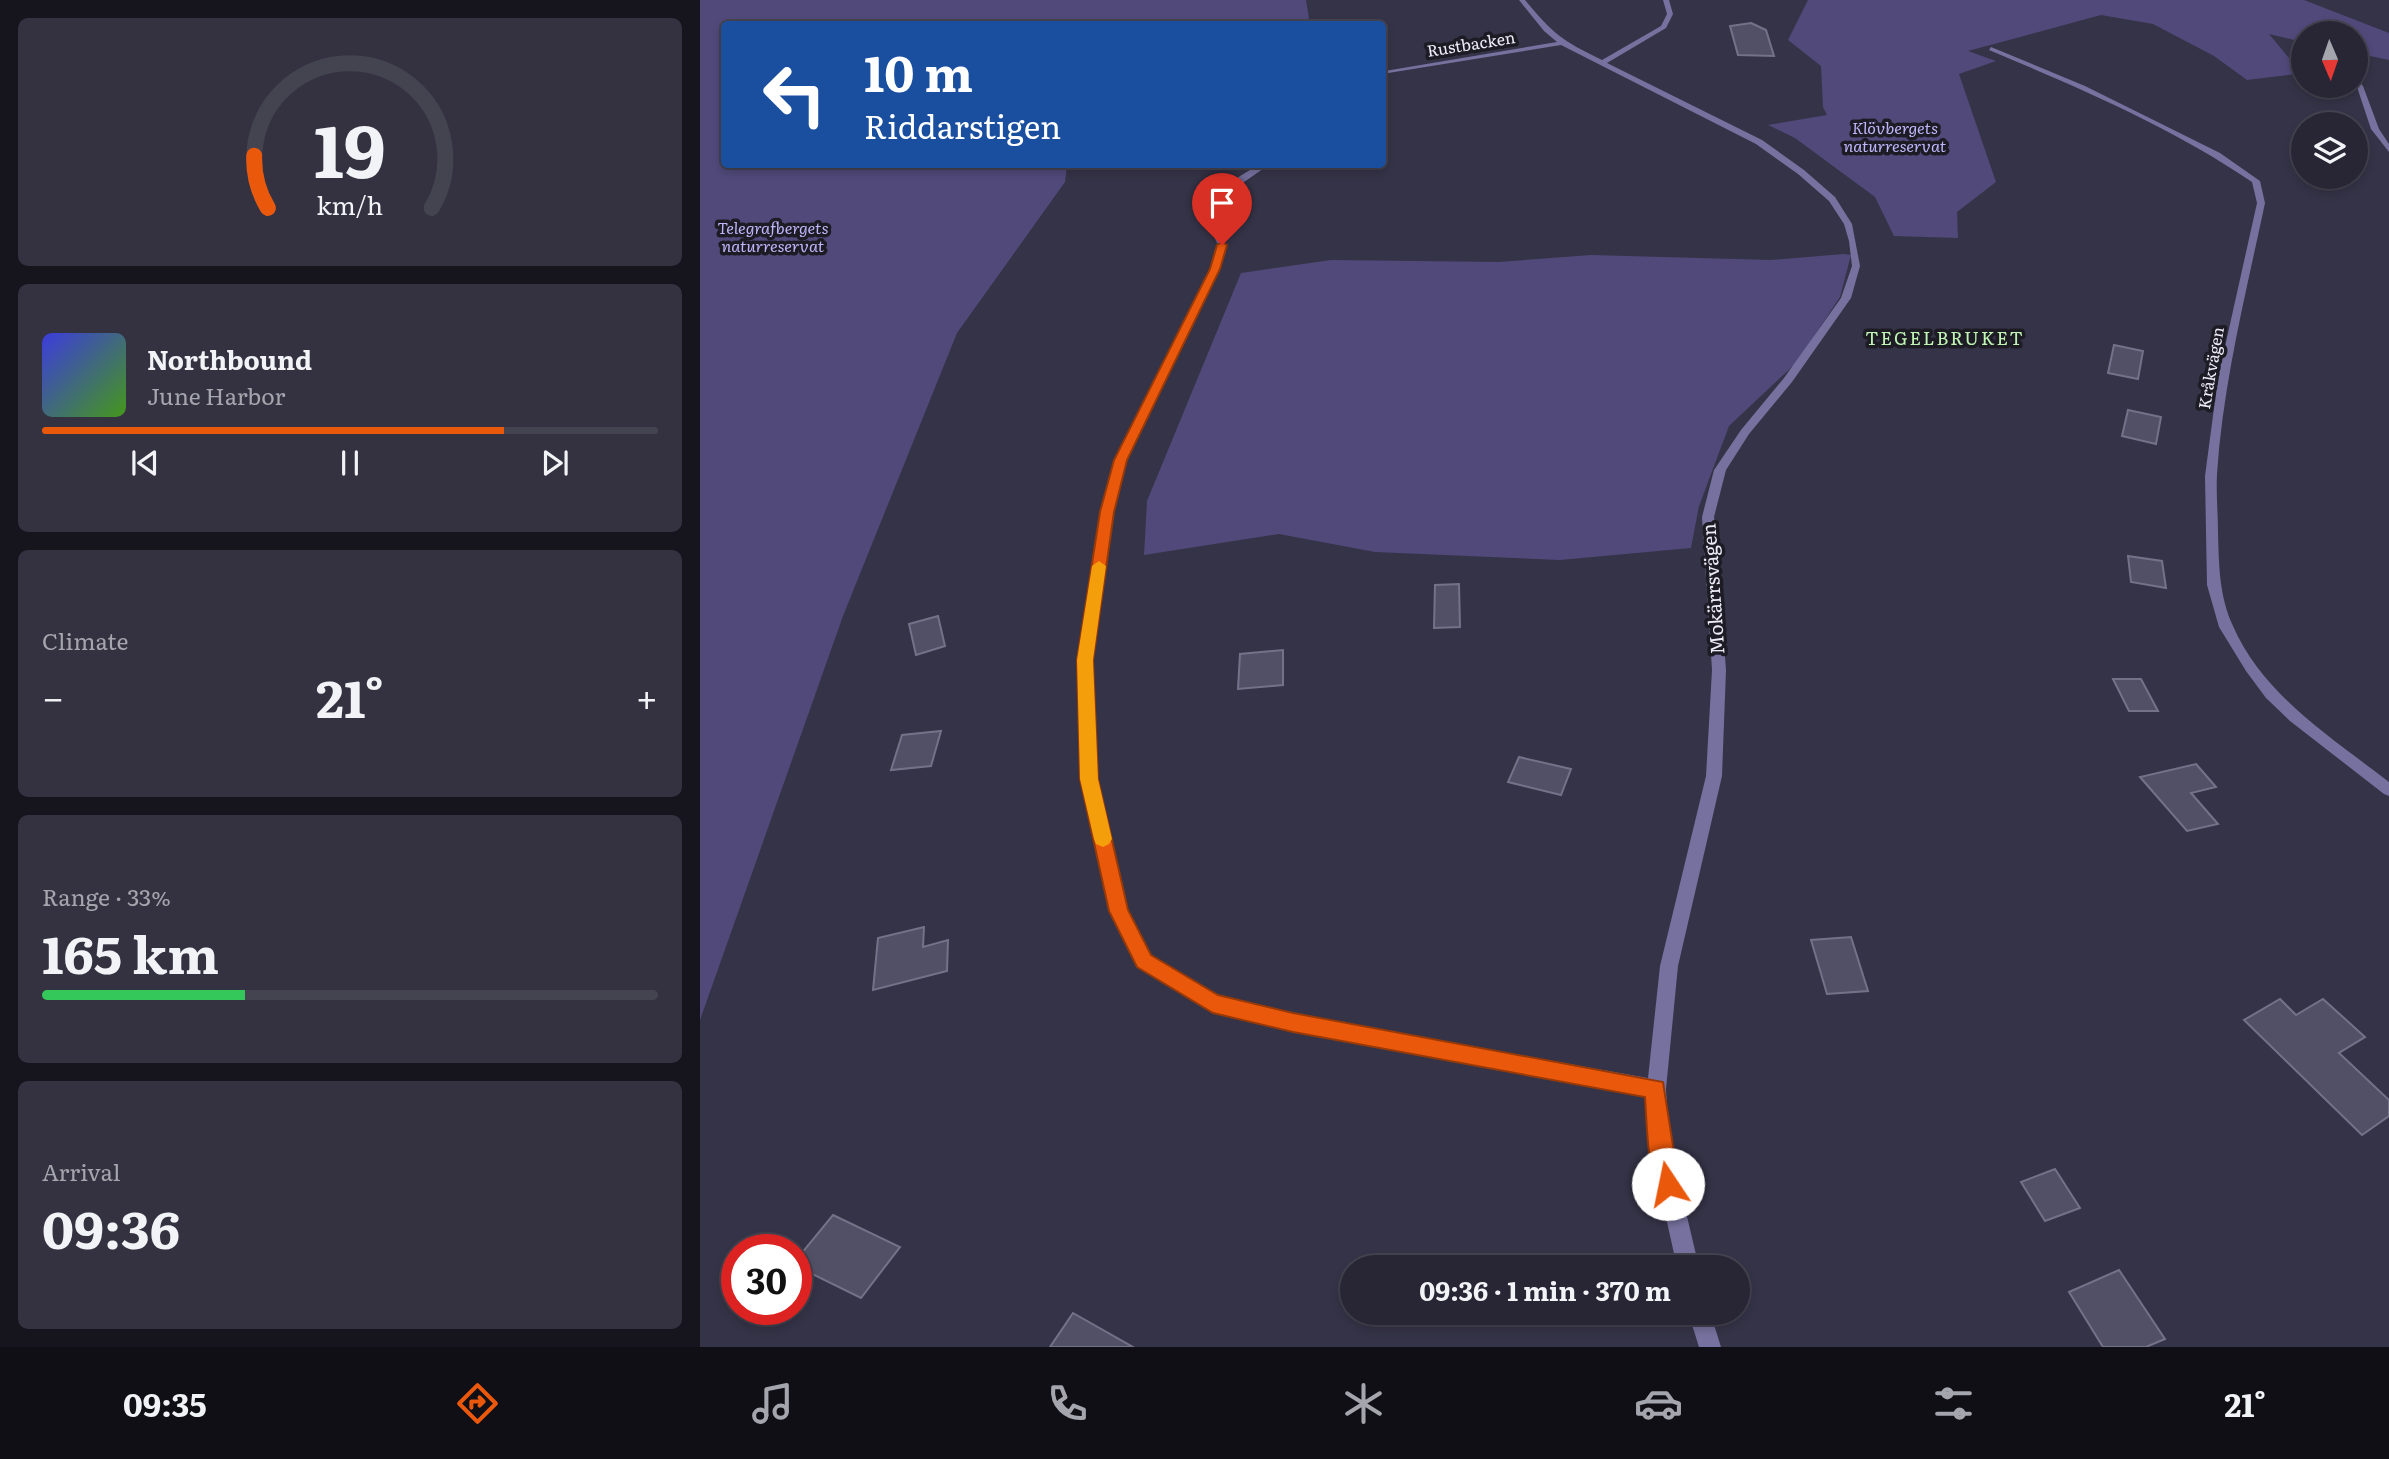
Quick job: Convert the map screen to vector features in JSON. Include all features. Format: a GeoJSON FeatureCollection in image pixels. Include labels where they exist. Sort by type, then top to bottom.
{"type":"FeatureCollection","features":[{"type":"Feature","properties":{"kind":"street","name":"Mokärrsvägen"},"geometry":{"type":"LineString","coordinates":[[1522,0],[1546,30],[1562,44],[1759,142],[1801,172],[1840,210],[1853,241],[1856,266],[1846,298],[1788,380],[1745,432],[1720,470],[1708,517],[1719,670],[1714,776],[1670,966],[1656,1089],[1659,1141],[1685,1255]]}},
{"type":"Feature","properties":{"kind":"street"},"geometry":{"type":"LineString","coordinates":[[1602,63],[1664,27],[1670,20],[1666,0]]}},
{"type":"Feature","properties":{"kind":"street","name":"Rustbacken"},"geometry":{"type":"LineString","coordinates":[[1386,73],[1562,44]]}},
{"type":"Feature","properties":{"kind":"street","name":"Kråkvägen"},"geometry":{"type":"LineString","coordinates":[[1991,48],[2083,87],[2217,155],[2256,181],[2261,203],[2223,378],[2211,477],[2213,585],[2226,627],[2251,668],[2271,694],[2295,717],[2389,790]]}},
{"type":"Feature","properties":{"kind":"street"},"geometry":{"type":"LineString","coordinates":[[2364,98],[2375,130],[2389,150]]}},
{"type":"Feature","properties":{"kind":"street"},"geometry":{"type":"LineString","coordinates":[[1261,168],[1228,189],[1210,207],[1210,220],[1222,245],[1215,269],[1121,460],[1107,512],[1085,660],[1089,779],[1119,911],[1144,961],[1213,1003],[1306,1025],[1656,1089]]}},
{"type":"Feature","properties":{"kind":"street"},"geometry":{"type":"LineString","coordinates":[[1703,1325],[1710,1347]]}},
{"type":"Feature","properties":{"kind":"green space","name":"Telegrafbergets naturreservat"},"geometry":{"type":"Polygon","coordinates":[[[700,0],[1306,0],[1309,19],[1295,21],[721,21],[721,168],[1067,168],[1065,182],[957,333],[843,616],[700,1020],[700,0]]]}},
{"type":"Feature","properties":{"kind":"green space","name":"Klövbergets naturreservat"},"geometry":{"type":"Polygon","coordinates":[[[1808,0],[2304,0],[2358,21],[2291,21],[2291,39],[2269,34],[2291,59],[2291,74],[2247,80],[2214,56],[2153,24],[2101,15],[1968,51],[1996,61],[1959,74],[1996,182],[1957,212],[1958,238],[1894,236],[1875,197],[1795,138],[1768,125],[1827,115],[1823,107],[1821,66],[1788,40],[1808,0]]]}},
{"type":"Feature","properties":{"kind":"green space","name":"Klövbergets naturreservat"},"geometry":{"type":"Polygon","coordinates":[[[2368,25],[2389,33],[2389,60],[2368,56],[2368,25]]]}},
{"type":"Feature","properties":{"kind":"green space"},"geometry":{"type":"Polygon","coordinates":[[[1591,255],[1771,260],[1851,255],[1840,297],[1796,363],[1729,426],[1699,506],[1691,548],[1560,560],[1375,552],[1279,534],[1144,555],[1147,501],[1241,273],[1331,260],[1499,262],[1591,255]]]}},
{"type":"Feature","properties":{"kind":"building"},"geometry":{"type":"Polygon","coordinates":[[[1751,23],[1766,30],[1774,56],[1738,55],[1730,26],[1751,23]]]}},
{"type":"Feature","properties":{"kind":"building"},"geometry":{"type":"Polygon","coordinates":[[[2114,345],[2143,351],[2138,379],[2108,373],[2114,345]]]}},
{"type":"Feature","properties":{"kind":"building"},"geometry":{"type":"Polygon","coordinates":[[[2128,410],[2161,417],[2156,444],[2122,436],[2128,410]]]}},
{"type":"Feature","properties":{"kind":"building"},"geometry":{"type":"Polygon","coordinates":[[[2128,556],[2162,561],[2166,588],[2131,582],[2128,556]]]}},
{"type":"Feature","properties":{"kind":"building"},"geometry":{"type":"Polygon","coordinates":[[[1459,584],[1460,627],[1434,628],[1435,585],[1459,584]]]}},
{"type":"Feature","properties":{"kind":"building"},"geometry":{"type":"Polygon","coordinates":[[[938,616],[945,646],[916,655],[909,624],[938,616]]]}},
{"type":"Feature","properties":{"kind":"building"},"geometry":{"type":"Polygon","coordinates":[[[1283,650],[1283,685],[1238,689],[1240,654],[1283,650]]]}},
{"type":"Feature","properties":{"kind":"building"},"geometry":{"type":"Polygon","coordinates":[[[2113,679],[2141,679],[2158,711],[2129,711],[2113,679]]]}},
{"type":"Feature","properties":{"kind":"building"},"geometry":{"type":"Polygon","coordinates":[[[941,731],[931,766],[891,770],[902,735],[941,731]]]}},
{"type":"Feature","properties":{"kind":"building"},"geometry":{"type":"Polygon","coordinates":[[[1519,757],[1571,769],[1561,795],[1508,782],[1519,757]]]}},
{"type":"Feature","properties":{"kind":"building"},"geometry":{"type":"Polygon","coordinates":[[[2196,764],[2216,787],[2191,793],[2218,824],[2187,831],[2140,777],[2196,764]]]}},
{"type":"Feature","properties":{"kind":"building"},"geometry":{"type":"Polygon","coordinates":[[[924,927],[923,947],[948,940],[947,971],[873,990],[878,938],[924,927]]]}},
{"type":"Feature","properties":{"kind":"building"},"geometry":{"type":"Polygon","coordinates":[[[1851,937],[1868,991],[1827,994],[1811,940],[1851,937]]]}},
{"type":"Feature","properties":{"kind":"building"},"geometry":{"type":"Polygon","coordinates":[[[2280,999],[2296,1015],[2323,999],[2365,1037],[2339,1053],[2389,1100],[2389,1116],[2362,1135],[2244,1020],[2280,999]]]}},
{"type":"Feature","properties":{"kind":"building"},"geometry":{"type":"Polygon","coordinates":[[[2055,1169],[2080,1208],[2045,1221],[2021,1182],[2055,1169]]]}},
{"type":"Feature","properties":{"kind":"building"},"geometry":{"type":"Polygon","coordinates":[[[833,1215],[900,1247],[861,1298],[812,1274],[812,1241],[833,1215]]]}},
{"type":"Feature","properties":{"kind":"building"},"geometry":{"type":"Polygon","coordinates":[[[2119,1270],[2165,1339],[2146,1347],[2103,1347],[2069,1292],[2119,1270]]]}},
{"type":"Feature","properties":{"kind":"building"},"geometry":{"type":"Polygon","coordinates":[[[1073,1313],[1133,1347],[1050,1347],[1073,1313]]]}},
{"type":"Feature","properties":{"kind":"slow traffic"},"geometry":{"type":"LineString","coordinates":[[1099,566],[1085,660],[1089,779],[1103,839]]}},
{"type":"Feature","properties":{"kind":"district","name":"TEGELBRUKET"},"geometry":{"type":"Point","coordinates":[1945,339]}},
{"type":"Feature","properties":{"kind":"route"},"geometry":{"type":"LineString","coordinates":[[1222,245],[1215,269],[1121,460],[1107,512],[1085,660],[1089,779],[1119,911],[1144,961],[1213,1003],[1293,1023],[1656,1089],[1659,1141],[1668,1184]]}}]}
